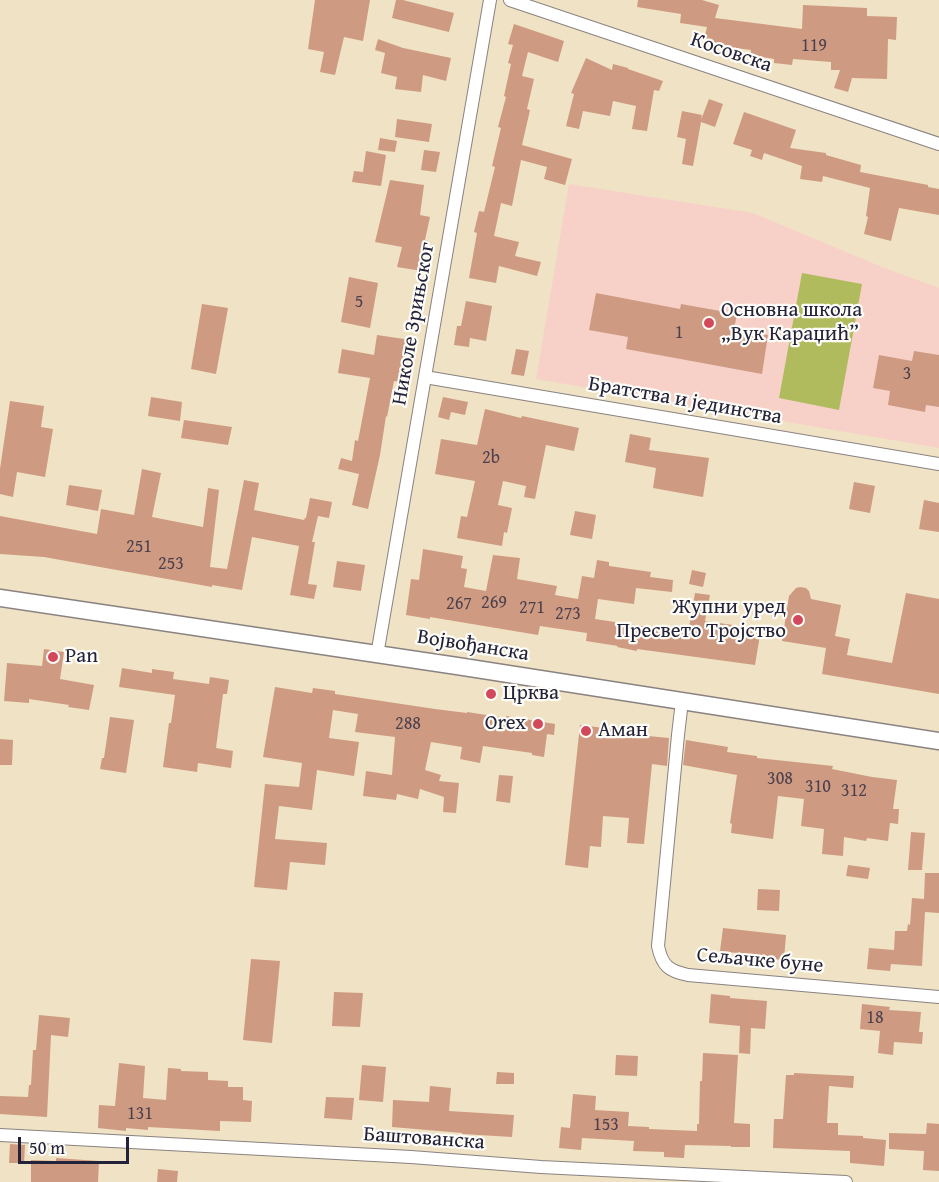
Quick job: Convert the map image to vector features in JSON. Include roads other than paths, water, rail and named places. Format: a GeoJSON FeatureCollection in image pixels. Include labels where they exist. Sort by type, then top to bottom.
{"type":"FeatureCollection","features":[{"type":"Feature","properties":{"kind":"main road","name":"Војвођанска"},"geometry":{"type":"LineString","coordinates":[[0,598],[939,741]]}},
{"type":"Feature","properties":{"kind":"street","name":"Николе Зрињског"},"geometry":{"type":"LineString","coordinates":[[377,655],[490,0]]}},
{"type":"Feature","properties":{"kind":"street","name":"Косовска"},"geometry":{"type":"LineString","coordinates":[[510,0],[939,144]]}},
{"type":"Feature","properties":{"kind":"street","name":"Братства и јединства"},"geometry":{"type":"LineString","coordinates":[[425,376],[939,464]]}},
{"type":"Feature","properties":{"kind":"street","name":"Сељачке буне"},"geometry":{"type":"LineString","coordinates":[[682,701],[658,946],[665,965],[688,975],[939,998]]}},
{"type":"Feature","properties":{"kind":"street","name":"Баштованска"},"geometry":{"type":"LineString","coordinates":[[0,1135],[411,1157],[541,1167],[846,1182]]}},
{"type":"Feature","properties":{"kind":"place","name":"Основна школа „Вук Караџић”"},"geometry":{"type":"Point","coordinates":[709,323]}},
{"type":"Feature","properties":{"kind":"place","name":"Жупни уред Пресвето Тројство"},"geometry":{"type":"Point","coordinates":[798,620]}},
{"type":"Feature","properties":{"kind":"place","name":"Pan"},"geometry":{"type":"Point","coordinates":[53,657]}},
{"type":"Feature","properties":{"kind":"place","name":"Црква"},"geometry":{"type":"Point","coordinates":[491,694]}},
{"type":"Feature","properties":{"kind":"place","name":"Orex"},"geometry":{"type":"Point","coordinates":[538,724]}},
{"type":"Feature","properties":{"kind":"place","name":"Аман"},"geometry":{"type":"Point","coordinates":[586,731]}}]}
